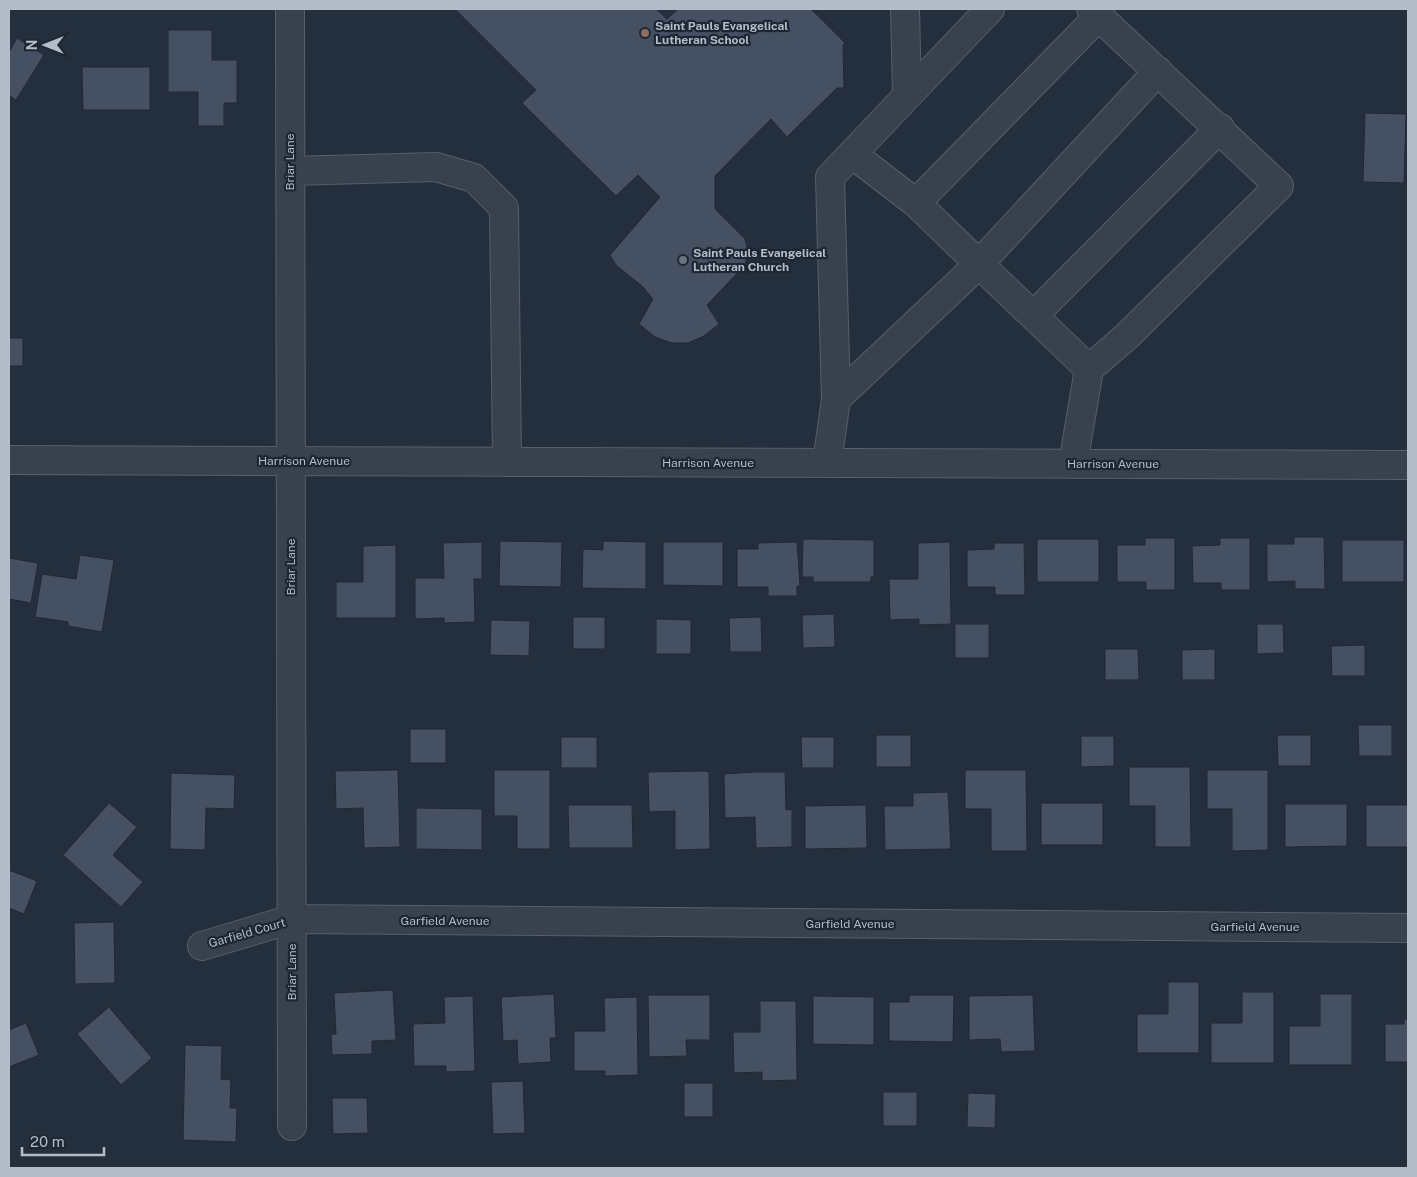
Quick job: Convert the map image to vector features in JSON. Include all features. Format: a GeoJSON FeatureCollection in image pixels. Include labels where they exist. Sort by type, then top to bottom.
{"type":"FeatureCollection","features":[{"type":"Feature","properties":{"kind":"street","name":"Briar Lane"},"geometry":{"type":"LineString","coordinates":[[290,9],[292,1126]]}},
{"type":"Feature","properties":{"kind":"street"},"geometry":{"type":"LineString","coordinates":[[827,463],[836,399],[830,177],[906,95],[990,9]]}},
{"type":"Feature","properties":{"kind":"street"},"geometry":{"type":"LineString","coordinates":[[903,10],[906,95]]}},
{"type":"Feature","properties":{"kind":"street"},"geometry":{"type":"LineString","coordinates":[[916,203],[1095,12],[1220,128],[1279,186],[1126,336],[1089,369],[1073,464]]}},
{"type":"Feature","properties":{"kind":"street"},"geometry":{"type":"LineString","coordinates":[[836,399],[979,264],[1158,71]]}},
{"type":"Feature","properties":{"kind":"street"},"geometry":{"type":"LineString","coordinates":[[1034,315],[1220,128]]}},
{"type":"Feature","properties":{"kind":"street"},"geometry":{"type":"LineString","coordinates":[[852,154],[916,203],[1089,369]]}},
{"type":"Feature","properties":{"kind":"street"},"geometry":{"type":"LineString","coordinates":[[290,171],[436,167],[474,178],[504,208],[507,462]]}},
{"type":"Feature","properties":{"kind":"street","name":"Harrison Avenue"},"geometry":{"type":"LineString","coordinates":[[9,460],[1408,465]]}},
{"type":"Feature","properties":{"kind":"street","name":"Garfield Avenue"},"geometry":{"type":"LineString","coordinates":[[292,920],[1408,928]]}},
{"type":"Feature","properties":{"kind":"street","name":"Garfield Court"},"geometry":{"type":"LineString","coordinates":[[202,946],[292,920]]}},
{"type":"Feature","properties":{"kind":"building"},"geometry":{"type":"Polygon","coordinates":[[[455,9],[656,9],[667,19],[678,9],[811,9],[845,43],[843,45],[844,88],[837,88],[787,137],[771,119],[715,176],[715,209],[745,239],[748,252],[745,265],[707,305],[719,324],[704,336],[688,343],[672,343],[655,337],[639,324],[653,299],[643,287],[616,265],[610,255],[660,197],[638,175],[616,196],[522,103],[536,90],[455,9]]]}},
{"type":"Feature","properties":{"kind":"building"},"geometry":{"type":"Polygon","coordinates":[[[168,30],[212,30],[212,60],[237,60],[237,103],[224,103],[224,126],[198,126],[198,92],[168,92],[168,30]]]}},
{"type":"Feature","properties":{"kind":"building"},"geometry":{"type":"Polygon","coordinates":[[[17,38],[44,55],[16,100],[9,95],[9,52],[17,38]]]}},
{"type":"Feature","properties":{"kind":"building"},"geometry":{"type":"Polygon","coordinates":[[[82,67],[150,67],[150,110],[83,110],[82,67]]]}},
{"type":"Feature","properties":{"kind":"building"},"geometry":{"type":"Polygon","coordinates":[[[1365,113],[1406,114],[1404,183],[1363,182],[1365,113]]]}},
{"type":"Feature","properties":{"kind":"building"},"geometry":{"type":"Polygon","coordinates":[[[9,338],[23,338],[23,366],[9,366],[9,338]]]}},
{"type":"Feature","properties":{"kind":"building"},"geometry":{"type":"Polygon","coordinates":[[[1294,537],[1324,537],[1325,589],[1295,589],[1295,581],[1267,582],[1267,544],[1294,544],[1294,537]]]}},
{"type":"Feature","properties":{"kind":"building"},"geometry":{"type":"Polygon","coordinates":[[[1145,538],[1175,538],[1175,590],[1146,590],[1146,582],[1117,582],[1117,545],[1145,545],[1145,538]]]}},
{"type":"Feature","properties":{"kind":"building"},"geometry":{"type":"Polygon","coordinates":[[[1220,538],[1250,538],[1250,590],[1221,590],[1221,583],[1193,583],[1192,546],[1220,545],[1220,538]]]}},
{"type":"Feature","properties":{"kind":"building"},"geometry":{"type":"Polygon","coordinates":[[[803,539],[874,540],[874,577],[871,577],[871,582],[813,582],[813,577],[802,577],[803,539]]]}},
{"type":"Feature","properties":{"kind":"building"},"geometry":{"type":"Polygon","coordinates":[[[1037,539],[1099,539],[1099,582],[1037,582],[1037,539]]]}},
{"type":"Feature","properties":{"kind":"building"},"geometry":{"type":"Polygon","coordinates":[[[1342,540],[1404,540],[1404,582],[1342,582],[1342,540]]]}},
{"type":"Feature","properties":{"kind":"building"},"geometry":{"type":"Polygon","coordinates":[[[500,541],[562,542],[561,587],[499,586],[500,541]]]}},
{"type":"Feature","properties":{"kind":"building"},"geometry":{"type":"Polygon","coordinates":[[[603,541],[646,542],[646,589],[582,588],[583,549],[603,550],[603,541]]]}},
{"type":"Feature","properties":{"kind":"building"},"geometry":{"type":"Polygon","coordinates":[[[482,542],[482,579],[474,579],[475,622],[444,623],[444,618],[415,619],[415,578],[444,578],[443,543],[482,542]]]}},
{"type":"Feature","properties":{"kind":"building"},"geometry":{"type":"Polygon","coordinates":[[[663,542],[723,542],[723,586],[663,585],[663,542]]]}},
{"type":"Feature","properties":{"kind":"building"},"geometry":{"type":"Polygon","coordinates":[[[797,542],[800,586],[797,586],[797,596],[768,596],[768,587],[737,587],[737,549],[758,549],[758,543],[797,542]]]}},
{"type":"Feature","properties":{"kind":"building"},"geometry":{"type":"Polygon","coordinates":[[[950,542],[951,624],[919,625],[919,619],[890,620],[889,579],[918,579],[918,543],[950,542]]]}},
{"type":"Feature","properties":{"kind":"building"},"geometry":{"type":"Polygon","coordinates":[[[994,543],[1024,543],[1025,595],[995,595],[995,587],[967,587],[967,550],[994,549],[994,543]]]}},
{"type":"Feature","properties":{"kind":"building"},"geometry":{"type":"Polygon","coordinates":[[[396,545],[396,618],[336,618],[336,582],[363,582],[363,546],[396,545]]]}},
{"type":"Feature","properties":{"kind":"building"},"geometry":{"type":"Polygon","coordinates":[[[80,555],[114,560],[102,632],[68,626],[68,622],[35,617],[42,574],[76,579],[80,555]]]}},
{"type":"Feature","properties":{"kind":"building"},"geometry":{"type":"Polygon","coordinates":[[[9,558],[38,563],[31,603],[9,599],[9,558]]]}},
{"type":"Feature","properties":{"kind":"building"},"geometry":{"type":"Polygon","coordinates":[[[834,614],[835,647],[803,648],[802,615],[834,614]]]}},
{"type":"Feature","properties":{"kind":"building"},"geometry":{"type":"Polygon","coordinates":[[[573,617],[605,617],[605,649],[573,649],[573,617]]]}},
{"type":"Feature","properties":{"kind":"building"},"geometry":{"type":"Polygon","coordinates":[[[761,617],[762,652],[730,652],[729,618],[761,617]]]}},
{"type":"Feature","properties":{"kind":"building"},"geometry":{"type":"Polygon","coordinates":[[[656,619],[691,620],[691,654],[656,654],[656,619]]]}},
{"type":"Feature","properties":{"kind":"building"},"geometry":{"type":"Polygon","coordinates":[[[491,620],[530,621],[529,656],[490,655],[491,620]]]}},
{"type":"Feature","properties":{"kind":"building"},"geometry":{"type":"Polygon","coordinates":[[[955,624],[989,624],[989,658],[955,658],[955,624]]]}},
{"type":"Feature","properties":{"kind":"building"},"geometry":{"type":"Polygon","coordinates":[[[1257,624],[1283,624],[1284,653],[1257,654],[1257,624]]]}},
{"type":"Feature","properties":{"kind":"building"},"geometry":{"type":"Polygon","coordinates":[[[1365,645],[1365,676],[1332,676],[1331,646],[1365,645]]]}},
{"type":"Feature","properties":{"kind":"building"},"geometry":{"type":"Polygon","coordinates":[[[1105,649],[1138,649],[1139,680],[1105,680],[1105,649]]]}},
{"type":"Feature","properties":{"kind":"building"},"geometry":{"type":"Polygon","coordinates":[[[1215,649],[1215,680],[1182,680],[1182,650],[1215,649]]]}},
{"type":"Feature","properties":{"kind":"building"},"geometry":{"type":"Polygon","coordinates":[[[1358,725],[1392,725],[1392,756],[1359,756],[1358,725]]]}},
{"type":"Feature","properties":{"kind":"building"},"geometry":{"type":"Polygon","coordinates":[[[410,729],[446,729],[446,763],[410,763],[410,729]]]}},
{"type":"Feature","properties":{"kind":"building"},"geometry":{"type":"Polygon","coordinates":[[[876,735],[911,735],[911,767],[876,767],[876,735]]]}},
{"type":"Feature","properties":{"kind":"building"},"geometry":{"type":"Polygon","coordinates":[[[1277,735],[1311,735],[1311,766],[1278,766],[1277,735]]]}},
{"type":"Feature","properties":{"kind":"building"},"geometry":{"type":"Polygon","coordinates":[[[1081,736],[1114,736],[1114,766],[1081,767],[1081,736]]]}},
{"type":"Feature","properties":{"kind":"building"},"geometry":{"type":"Polygon","coordinates":[[[561,737],[597,737],[597,768],[561,768],[561,737]]]}},
{"type":"Feature","properties":{"kind":"building"},"geometry":{"type":"Polygon","coordinates":[[[801,737],[834,737],[834,768],[802,768],[801,737]]]}},
{"type":"Feature","properties":{"kind":"building"},"geometry":{"type":"Polygon","coordinates":[[[1129,767],[1190,767],[1191,847],[1155,847],[1155,806],[1129,806],[1129,767]]]}},
{"type":"Feature","properties":{"kind":"building"},"geometry":{"type":"Polygon","coordinates":[[[398,770],[400,847],[364,848],[363,808],[336,809],[335,771],[398,770]]]}},
{"type":"Feature","properties":{"kind":"building"},"geometry":{"type":"Polygon","coordinates":[[[494,770],[550,770],[550,849],[517,849],[517,816],[494,816],[494,770]]]}},
{"type":"Feature","properties":{"kind":"building"},"geometry":{"type":"Polygon","coordinates":[[[965,770],[1026,770],[1027,851],[991,851],[991,809],[965,809],[965,770]]]}},
{"type":"Feature","properties":{"kind":"building"},"geometry":{"type":"Polygon","coordinates":[[[1207,770],[1268,770],[1268,850],[1232,851],[1232,809],[1207,809],[1207,770]]]}},
{"type":"Feature","properties":{"kind":"building"},"geometry":{"type":"Polygon","coordinates":[[[648,772],[709,772],[710,849],[675,850],[675,811],[649,812],[648,772]]]}},
{"type":"Feature","properties":{"kind":"building"},"geometry":{"type":"Polygon","coordinates":[[[785,772],[786,810],[792,809],[792,847],[756,848],[755,817],[725,818],[724,774],[785,772]]]}},
{"type":"Feature","properties":{"kind":"building"},"geometry":{"type":"Polygon","coordinates":[[[171,773],[235,775],[234,809],[206,808],[205,850],[170,849],[171,773]]]}},
{"type":"Feature","properties":{"kind":"building"},"geometry":{"type":"Polygon","coordinates":[[[948,792],[951,849],[885,850],[884,806],[913,806],[913,793],[948,792]]]}},
{"type":"Feature","properties":{"kind":"building"},"geometry":{"type":"Polygon","coordinates":[[[109,803],[137,827],[113,855],[143,882],[121,907],[63,855],[109,803]]]}},
{"type":"Feature","properties":{"kind":"building"},"geometry":{"type":"Polygon","coordinates":[[[1041,803],[1103,803],[1103,845],[1041,845],[1041,803]]]}},
{"type":"Feature","properties":{"kind":"building"},"geometry":{"type":"Polygon","coordinates":[[[1285,804],[1347,804],[1347,846],[1285,847],[1285,804]]]}},
{"type":"Feature","properties":{"kind":"building"},"geometry":{"type":"Polygon","coordinates":[[[568,805],[632,805],[633,848],[569,848],[568,805]]]}},
{"type":"Feature","properties":{"kind":"building"},"geometry":{"type":"Polygon","coordinates":[[[866,805],[867,848],[805,849],[805,806],[866,805]]]}},
{"type":"Feature","properties":{"kind":"building"},"geometry":{"type":"Polygon","coordinates":[[[1366,805],[1408,805],[1408,847],[1366,847],[1366,805]]]}},
{"type":"Feature","properties":{"kind":"building"},"geometry":{"type":"Polygon","coordinates":[[[416,808],[482,809],[482,850],[416,849],[416,808]]]}},
{"type":"Feature","properties":{"kind":"building"},"geometry":{"type":"Polygon","coordinates":[[[9,870],[37,881],[24,914],[9,908],[9,870]]]}},
{"type":"Feature","properties":{"kind":"building"},"geometry":{"type":"Polygon","coordinates":[[[114,922],[115,983],[75,984],[74,923],[114,922]]]}},
{"type":"Feature","properties":{"kind":"building"},"geometry":{"type":"Polygon","coordinates":[[[1168,982],[1199,982],[1199,1053],[1137,1053],[1137,1014],[1168,1014],[1168,982]]]}},
{"type":"Feature","properties":{"kind":"building"},"geometry":{"type":"Polygon","coordinates":[[[393,990],[396,1040],[372,1041],[372,1054],[332,1055],[331,1034],[336,1034],[334,993],[393,990]]]}},
{"type":"Feature","properties":{"kind":"building"},"geometry":{"type":"Polygon","coordinates":[[[1242,992],[1274,992],[1274,1063],[1211,1063],[1211,1023],[1242,1023],[1242,992]]]}},
{"type":"Feature","properties":{"kind":"building"},"geometry":{"type":"Polygon","coordinates":[[[554,994],[556,1038],[550,1038],[551,1062],[518,1064],[517,1040],[503,1041],[501,997],[554,994]]]}},
{"type":"Feature","properties":{"kind":"building"},"geometry":{"type":"Polygon","coordinates":[[[1320,994],[1352,994],[1352,1065],[1289,1065],[1289,1026],[1320,1026],[1320,994]]]}},
{"type":"Feature","properties":{"kind":"building"},"geometry":{"type":"Polygon","coordinates":[[[648,995],[710,995],[710,1040],[686,1040],[687,1056],[649,1057],[648,995]]]}},
{"type":"Feature","properties":{"kind":"building"},"geometry":{"type":"Polygon","coordinates":[[[909,995],[954,995],[953,1042],[889,1041],[889,1002],[909,1002],[909,995]]]}},
{"type":"Feature","properties":{"kind":"building"},"geometry":{"type":"Polygon","coordinates":[[[1033,995],[1035,1051],[1001,1052],[1000,1039],[969,1040],[969,996],[1033,995]]]}},
{"type":"Feature","properties":{"kind":"building"},"geometry":{"type":"Polygon","coordinates":[[[473,996],[475,1071],[446,1072],[446,1066],[414,1066],[413,1024],[445,1023],[444,997],[473,996]]]}},
{"type":"Feature","properties":{"kind":"building"},"geometry":{"type":"Polygon","coordinates":[[[813,996],[874,997],[874,1045],[813,1044],[813,996]]]}},
{"type":"Feature","properties":{"kind":"building"},"geometry":{"type":"Polygon","coordinates":[[[637,997],[638,1075],[605,1076],[605,1071],[574,1071],[574,1031],[605,1031],[604,998],[637,997]]]}},
{"type":"Feature","properties":{"kind":"building"},"geometry":{"type":"Polygon","coordinates":[[[760,1001],[796,1001],[797,1080],[762,1081],[762,1072],[734,1073],[733,1032],[760,1032],[760,1001]]]}},
{"type":"Feature","properties":{"kind":"building"},"geometry":{"type":"Polygon","coordinates":[[[109,1007],[152,1058],[121,1085],[77,1034],[109,1007]]]}},
{"type":"Feature","properties":{"kind":"building"},"geometry":{"type":"Polygon","coordinates":[[[1404,1019],[1408,1019],[1408,1062],[1385,1062],[1385,1024],[1404,1024],[1404,1019]]]}},
{"type":"Feature","properties":{"kind":"building"},"geometry":{"type":"Polygon","coordinates":[[[26,1023],[39,1055],[9,1067],[9,1030],[26,1023]]]}},
{"type":"Feature","properties":{"kind":"building"},"geometry":{"type":"Polygon","coordinates":[[[185,1045],[222,1046],[221,1079],[231,1080],[230,1108],[237,1108],[236,1142],[183,1140],[185,1045]]]}},
{"type":"Feature","properties":{"kind":"building"},"geometry":{"type":"Polygon","coordinates":[[[523,1081],[525,1133],[493,1134],[491,1082],[523,1081]]]}},
{"type":"Feature","properties":{"kind":"building"},"geometry":{"type":"Polygon","coordinates":[[[684,1083],[713,1083],[713,1117],[684,1117],[684,1083]]]}},
{"type":"Feature","properties":{"kind":"building"},"geometry":{"type":"Polygon","coordinates":[[[883,1092],[917,1092],[917,1126],[883,1126],[883,1092]]]}},
{"type":"Feature","properties":{"kind":"building"},"geometry":{"type":"Polygon","coordinates":[[[968,1093],[996,1094],[995,1128],[967,1127],[968,1093]]]}},
{"type":"Feature","properties":{"kind":"building"},"geometry":{"type":"Polygon","coordinates":[[[332,1098],[367,1098],[368,1133],[333,1134],[332,1098]]]}},
{"type":"Feature","properties":{"kind":"place","name":"Saint Pauls Evangelical Lutheran School"},"geometry":{"type":"Point","coordinates":[645,33]}},
{"type":"Feature","properties":{"kind":"place","name":"Saint Pauls Evangelical Lutheran Church"},"geometry":{"type":"Point","coordinates":[683,260]}}]}
